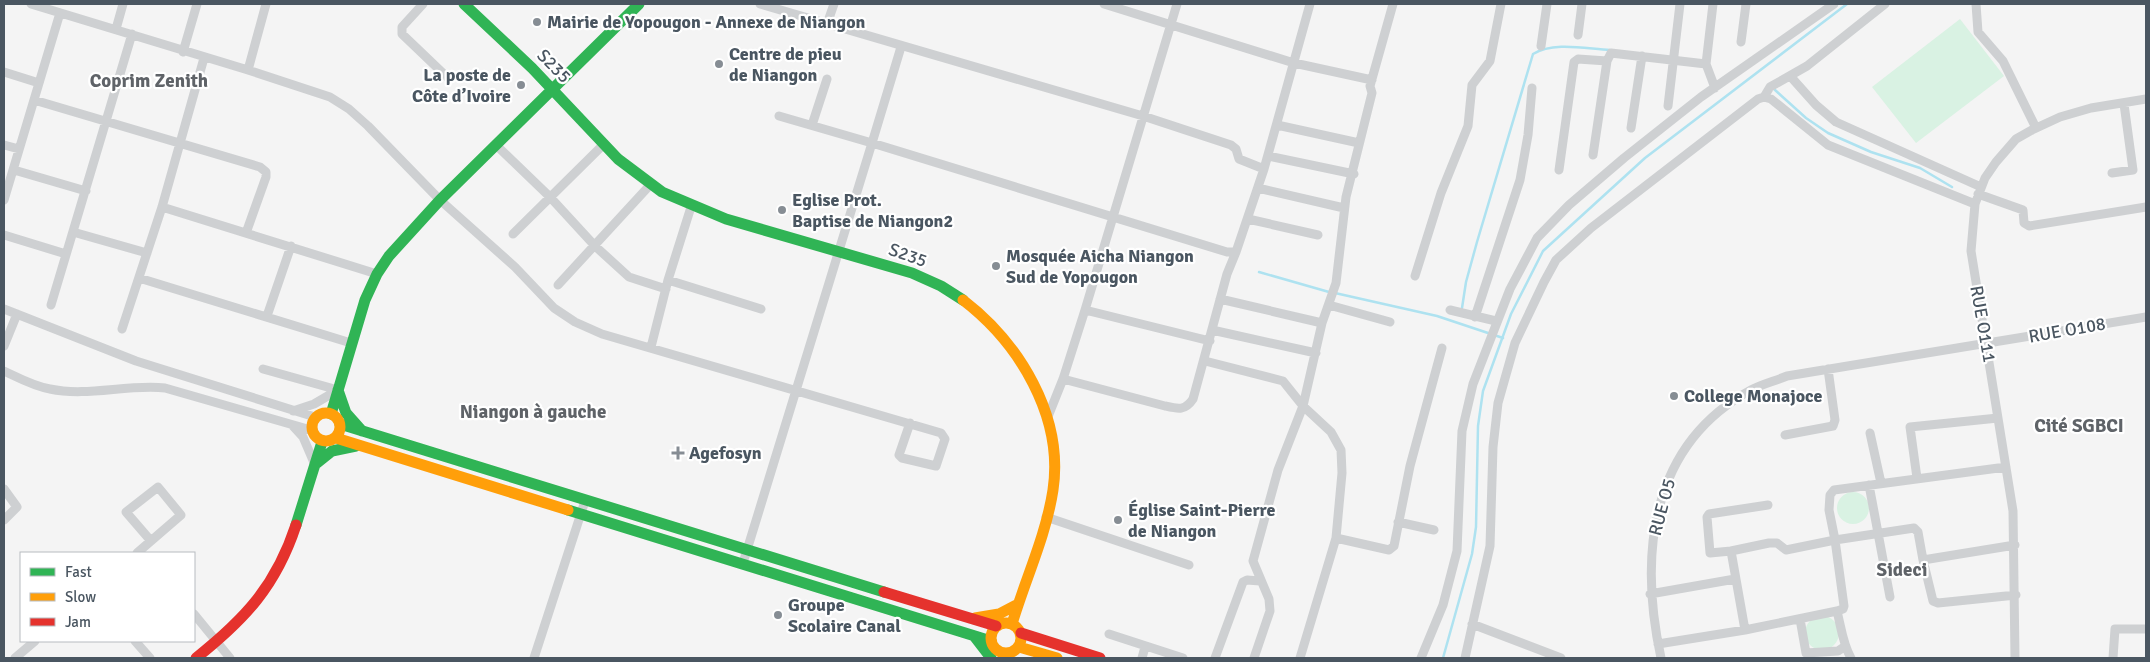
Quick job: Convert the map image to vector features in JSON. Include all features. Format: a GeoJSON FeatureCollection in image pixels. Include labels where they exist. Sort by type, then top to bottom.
{"type":"FeatureCollection","features":[{"type":"Feature","properties":{"kind":"street"},"geometry":{"type":"LineString","coordinates":[[31,4],[132,34],[183,52],[248,70],[330,98],[349,109],[440,200],[565,316],[602,334],[910,423],[945,435],[936,466],[900,456],[910,423]]}},
{"type":"Feature","properties":{"kind":"street"},"geometry":{"type":"LineString","coordinates":[[116,29],[123,4]]}},
{"type":"Feature","properties":{"kind":"street"},"geometry":{"type":"LineString","coordinates":[[183,52],[197,4]]}},
{"type":"Feature","properties":{"kind":"street"},"geometry":{"type":"LineString","coordinates":[[248,70],[266,4]]}},
{"type":"Feature","properties":{"kind":"street"},"geometry":{"type":"LineString","coordinates":[[423,4],[402,27],[402,34],[448,78]]}},
{"type":"Feature","properties":{"kind":"street","name":"S235"},"geometry":{"type":"LineString","coordinates":[[464,4],[554,90],[604,144],[650,185],[692,208],[837,253],[889,265],[924,278],[973,308],[1012,344],[1030,372],[1047,419],[1052,442],[1054,472],[1053,490],[1046,517],[1012,624]]}},
{"type":"Feature","properties":{"kind":"street"},"geometry":{"type":"LineString","coordinates":[[331,414],[351,342],[376,274],[402,240],[440,200],[640,4]]}},
{"type":"Feature","properties":{"kind":"street"},"geometry":{"type":"LineString","coordinates":[[760,4],[1143,116],[1225,143],[1236,149],[1239,159],[1264,169]]}},
{"type":"Feature","properties":{"kind":"street"},"geometry":{"type":"LineString","coordinates":[[827,24],[834,4]]}},
{"type":"Feature","properties":{"kind":"street"},"geometry":{"type":"LineString","coordinates":[[1104,4],[1171,23],[1294,63],[1372,80]]}},
{"type":"Feature","properties":{"kind":"street"},"geometry":{"type":"LineString","coordinates":[[1047,419],[1063,379],[1085,310],[1177,4]]}},
{"type":"Feature","properties":{"kind":"street"},"geometry":{"type":"LineString","coordinates":[[1063,379],[1101,391],[1181,410],[1189,406],[1205,361],[1227,274],[1248,219],[1268,156],[1310,4]]}},
{"type":"Feature","properties":{"kind":"street"},"geometry":{"type":"LineString","coordinates":[[1254,658],[1270,611],[1270,599],[1260,581],[1253,561],[1278,470],[1303,406],[1322,323],[1332,296],[1344,208],[1354,174],[1359,143],[1372,93],[1370,86],[1394,4]]}},
{"type":"Feature","properties":{"kind":"street"},"geometry":{"type":"LineString","coordinates":[[1415,276],[1441,194],[1468,126],[1472,84],[1490,61],[1501,4]]}},
{"type":"Feature","properties":{"kind":"street"},"geometry":{"type":"LineString","coordinates":[[1541,46],[1547,4]]}},
{"type":"Feature","properties":{"kind":"street"},"geometry":{"type":"LineString","coordinates":[[1578,35],[1582,4]]}},
{"type":"Feature","properties":{"kind":"street"},"geometry":{"type":"LineString","coordinates":[[1668,106],[1675,60],[1680,4]]}},
{"type":"Feature","properties":{"kind":"street"},"geometry":{"type":"LineString","coordinates":[[1713,4],[1706,64],[1715,88]]}},
{"type":"Feature","properties":{"kind":"street"},"geometry":{"type":"LineString","coordinates":[[1742,42],[1746,4]]}},
{"type":"Feature","properties":{"kind":"street"},"geometry":{"type":"LineString","coordinates":[[1421,658],[1443,605],[1452,577],[1460,516],[1462,431],[1473,384],[1495,323],[1510,289],[1537,238],[1569,205],[1624,158],[1715,88],[1834,4]]}},
{"type":"Feature","properties":{"kind":"street"},"geometry":{"type":"LineString","coordinates":[[1764,97],[1770,87],[1791,77],[1885,4]]}},
{"type":"Feature","properties":{"kind":"street"},"geometry":{"type":"LineString","coordinates":[[1976,4],[1978,32],[2003,60],[2036,128]]}},
{"type":"Feature","properties":{"kind":"street"},"geometry":{"type":"LineString","coordinates":[[4,200],[60,13]]}},
{"type":"Feature","properties":{"kind":"street"},"geometry":{"type":"LineString","coordinates":[[51,305],[132,34]]}},
{"type":"Feature","properties":{"kind":"street"},"geometry":{"type":"LineString","coordinates":[[743,563],[794,391],[902,47]]}},
{"type":"Feature","properties":{"kind":"street"},"geometry":{"type":"LineString","coordinates":[[1594,155],[1608,54],[1706,64]]}},
{"type":"Feature","properties":{"kind":"street"},"geometry":{"type":"LineString","coordinates":[[1631,128],[1642,56]]}},
{"type":"Feature","properties":{"kind":"street"},"geometry":{"type":"LineString","coordinates":[[122,329],[162,207],[204,58]]}},
{"type":"Feature","properties":{"kind":"street"},"geometry":{"type":"LineString","coordinates":[[1559,170],[1574,62],[1578,59],[1607,61]]}},
{"type":"Feature","properties":{"kind":"street"},"geometry":{"type":"LineString","coordinates":[[4,72],[39,83]]}},
{"type":"Feature","properties":{"kind":"street"},"geometry":{"type":"LineString","coordinates":[[1791,77],[1816,105],[1836,122],[2022,210],[2025,226],[2146,207]]}},
{"type":"Feature","properties":{"kind":"street"},"geometry":{"type":"LineString","coordinates":[[812,125],[827,79]]}},
{"type":"Feature","properties":{"kind":"street"},"geometry":{"type":"LineString","coordinates":[[1475,317],[1520,180],[1528,135],[1532,88]]}},
{"type":"Feature","properties":{"kind":"street"},"geometry":{"type":"LineString","coordinates":[[1465,658],[1490,546],[1493,447],[1499,397],[1515,342],[1556,260],[1591,228],[1758,98],[1764,97],[1771,100],[1828,144],[1975,204]]}},
{"type":"Feature","properties":{"kind":"street","name":"RUE O111"},"geometry":{"type":"LineString","coordinates":[[2015,658],[2014,511],[1971,252],[1975,204],[1985,178],[2016,139],[2060,117],[2091,108],[2146,99]]}},
{"type":"Feature","properties":{"kind":"street"},"geometry":{"type":"LineString","coordinates":[[34,100],[260,167],[266,172],[246,232]]}},
{"type":"Feature","properties":{"kind":"street"},"geometry":{"type":"LineString","coordinates":[[2112,173],[2134,170],[2124,104]]}},
{"type":"Feature","properties":{"kind":"street"},"geometry":{"type":"LineString","coordinates":[[779,116],[1227,252],[1236,252]]}},
{"type":"Feature","properties":{"kind":"street"},"geometry":{"type":"LineString","coordinates":[[1276,125],[1359,143]]}},
{"type":"Feature","properties":{"kind":"street"},"geometry":{"type":"LineString","coordinates":[[513,234],[604,144]]}},
{"type":"Feature","properties":{"kind":"street"},"geometry":{"type":"LineString","coordinates":[[4,145],[19,149]]}},
{"type":"Feature","properties":{"kind":"street"},"geometry":{"type":"LineString","coordinates":[[496,145],[550,197],[595,246],[629,277],[761,309]]}},
{"type":"Feature","properties":{"kind":"street"},"geometry":{"type":"LineString","coordinates":[[1268,156],[1354,174]]}},
{"type":"Feature","properties":{"kind":"street"},"geometry":{"type":"LineString","coordinates":[[14,170],[86,191]]}},
{"type":"Feature","properties":{"kind":"street"},"geometry":{"type":"LineString","coordinates":[[558,285],[650,185]]}},
{"type":"Feature","properties":{"kind":"street"},"geometry":{"type":"LineString","coordinates":[[1258,188],[1344,208]]}},
{"type":"Feature","properties":{"kind":"street"},"geometry":{"type":"LineString","coordinates":[[162,207],[376,274]]}},
{"type":"Feature","properties":{"kind":"street"},"geometry":{"type":"LineString","coordinates":[[651,347],[667,285],[692,208]]}},
{"type":"Feature","properties":{"kind":"street"},"geometry":{"type":"LineString","coordinates":[[1248,219],[1318,235]]}},
{"type":"Feature","properties":{"kind":"street"},"geometry":{"type":"LineString","coordinates":[[73,232],[147,253]]}},
{"type":"Feature","properties":{"kind":"street"},"geometry":{"type":"LineString","coordinates":[[4,235],[66,254]]}},
{"type":"Feature","properties":{"kind":"street"},"geometry":{"type":"LineString","coordinates":[[267,316],[291,246]]}},
{"type":"Feature","properties":{"kind":"street"},"geometry":{"type":"LineString","coordinates":[[140,278],[351,342]]}},
{"type":"Feature","properties":{"kind":"street"},"geometry":{"type":"LineString","coordinates":[[1332,296],[1390,322]]}},
{"type":"Feature","properties":{"kind":"street"},"geometry":{"type":"LineString","coordinates":[[1220,299],[1322,323]]}},
{"type":"Feature","properties":{"kind":"street"},"geometry":{"type":"LineString","coordinates":[[4,309],[136,362],[188,379],[315,417],[325,413],[331,414],[337,418],[340,424],[339,434],[336,438]]}},
{"type":"Feature","properties":{"kind":"street"},"geometry":{"type":"LineString","coordinates":[[1085,310],[1210,341]]}},
{"type":"Feature","properties":{"kind":"street"},"geometry":{"type":"LineString","coordinates":[[1450,310],[1495,323]]}},
{"type":"Feature","properties":{"kind":"street"},"geometry":{"type":"LineString","coordinates":[[4,346],[17,314]]}},
{"type":"Feature","properties":{"kind":"street","name":"RUE O108"},"geometry":{"type":"LineString","coordinates":[[1987,343],[2146,317]]}},
{"type":"Feature","properties":{"kind":"street"},"geometry":{"type":"LineString","coordinates":[[1212,330],[1316,353]]}},
{"type":"Feature","properties":{"kind":"street","name":"RUE O5"},"geometry":{"type":"LineString","coordinates":[[1660,658],[1650,594],[1652,549],[1662,496],[1673,468],[1696,434],[1718,412],[1752,390],[1787,376],[1987,343]]}},
{"type":"Feature","properties":{"kind":"street"},"geometry":{"type":"LineString","coordinates":[[1336,538],[1389,550],[1394,546],[1426,403],[1442,348]]}},
{"type":"Feature","properties":{"kind":"street"},"geometry":{"type":"LineString","coordinates":[[1205,361],[1283,381],[1303,406],[1331,432],[1341,450],[1342,473],[1336,538],[1300,658]]}},
{"type":"Feature","properties":{"kind":"street"},"geometry":{"type":"LineString","coordinates":[[263,369],[338,390]]}},
{"type":"Feature","properties":{"kind":"street"},"geometry":{"type":"LineString","coordinates":[[1785,435],[1833,426],[1835,420],[1828,369]]}},
{"type":"Feature","properties":{"kind":"street"},"geometry":{"type":"LineString","coordinates":[[4,371],[30,384],[51,390],[70,392],[141,386],[184,392],[311,430],[317,439],[322,442],[336,438],[991,641]]}},
{"type":"Feature","properties":{"kind":"street"},"geometry":{"type":"LineString","coordinates":[[184,392],[188,379]]}},
{"type":"Feature","properties":{"kind":"street"},"geometry":{"type":"LineString","coordinates":[[293,411],[320,401],[338,390]]}},
{"type":"Feature","properties":{"kind":"street"},"geometry":{"type":"LineString","coordinates":[[338,390],[346,413],[364,432]]}},
{"type":"Feature","properties":{"kind":"street"},"geometry":{"type":"LineString","coordinates":[[311,430],[315,417]]}},
{"type":"Feature","properties":{"kind":"street"},"geometry":{"type":"LineString","coordinates":[[1917,478],[1910,427],[1998,418]]}},
{"type":"Feature","properties":{"kind":"street"},"geometry":{"type":"LineString","coordinates":[[340,424],[996,626],[1012,624],[1021,633],[1100,658]]}},
{"type":"Feature","properties":{"kind":"street"},"geometry":{"type":"LineString","coordinates":[[292,425],[303,437],[315,465]]}},
{"type":"Feature","properties":{"kind":"street"},"geometry":{"type":"LineString","coordinates":[[1870,433],[1881,484]]}},
{"type":"Feature","properties":{"kind":"street"},"geometry":{"type":"LineString","coordinates":[[196,658],[248,611],[273,579],[290,540],[322,442]]}},
{"type":"Feature","properties":{"kind":"street"},"geometry":{"type":"LineString","coordinates":[[315,465],[332,451],[360,446]]}},
{"type":"Feature","properties":{"kind":"street"},"geometry":{"type":"LineString","coordinates":[[1658,644],[1745,630],[1844,610],[1829,510],[1830,495],[1834,490],[2006,467]]}},
{"type":"Feature","properties":{"kind":"street"},"geometry":{"type":"LineString","coordinates":[[1869,485],[1890,596]]}},
{"type":"Feature","properties":{"kind":"street"},"geometry":{"type":"LineString","coordinates":[[138,552],[151,541],[181,515],[158,487],[126,512],[151,541]]}},
{"type":"Feature","properties":{"kind":"street"},"geometry":{"type":"LineString","coordinates":[[4,489],[17,507],[4,520]]}},
{"type":"Feature","properties":{"kind":"street"},"geometry":{"type":"LineString","coordinates":[[534,658],[585,501]]}},
{"type":"Feature","properties":{"kind":"street"},"geometry":{"type":"LineString","coordinates":[[1768,506],[1709,514],[1707,521],[1710,553],[1769,543],[1777,544],[1786,550],[1878,533],[1916,530],[1934,601],[1938,603],[1996,595],[2016,595]]}},
{"type":"Feature","properties":{"kind":"street"},"geometry":{"type":"LineString","coordinates":[[1046,517],[1189,565]]}},
{"type":"Feature","properties":{"kind":"street"},"geometry":{"type":"LineString","coordinates":[[1398,522],[1434,530]]}},
{"type":"Feature","properties":{"kind":"street"},"geometry":{"type":"LineString","coordinates":[[1923,560],[2015,545]]}},
{"type":"Feature","properties":{"kind":"street"},"geometry":{"type":"LineString","coordinates":[[1731,550],[1745,630]]}},
{"type":"Feature","properties":{"kind":"street"},"geometry":{"type":"LineString","coordinates":[[1650,594],[1735,579]]}},
{"type":"Feature","properties":{"kind":"street"},"geometry":{"type":"LineString","coordinates":[[1215,658],[1243,582],[1247,580],[1260,581]]}},
{"type":"Feature","properties":{"kind":"street"},"geometry":{"type":"LineString","coordinates":[[970,618],[999,614],[1018,604]]}},
{"type":"Feature","properties":{"kind":"street"},"geometry":{"type":"LineString","coordinates":[[1837,611],[1845,640],[1844,647],[1851,658]]}},
{"type":"Feature","properties":{"kind":"street"},"geometry":{"type":"LineString","coordinates":[[195,615],[230,658]]}},
{"type":"Feature","properties":{"kind":"street"},"geometry":{"type":"LineString","coordinates":[[1800,619],[1806,653],[1838,651],[1844,647]]}},
{"type":"Feature","properties":{"kind":"street"},"geometry":{"type":"LineString","coordinates":[[1472,624],[1561,658]]}},
{"type":"Feature","properties":{"kind":"street"},"geometry":{"type":"LineString","coordinates":[[996,626],[991,635],[991,641],[1002,656],[1012,653],[1019,647],[1021,633]]}},
{"type":"Feature","properties":{"kind":"street"},"geometry":{"type":"LineString","coordinates":[[2113,658],[2115,629],[2146,629]]}},
{"type":"Feature","properties":{"kind":"street"},"geometry":{"type":"LineString","coordinates":[[1109,634],[1183,658]]}},
{"type":"Feature","properties":{"kind":"street"},"geometry":{"type":"LineString","coordinates":[[974,636],[991,658]]}},
{"type":"Feature","properties":{"kind":"street"},"geometry":{"type":"LineString","coordinates":[[15,658],[34,642]]}},
{"type":"Feature","properties":{"kind":"street"},"geometry":{"type":"LineString","coordinates":[[136,642],[150,658]]}},
{"type":"Feature","properties":{"kind":"street"},"geometry":{"type":"LineString","coordinates":[[1019,647],[1057,658]]}},
{"type":"Feature","properties":{"kind":"street"},"geometry":{"type":"LineString","coordinates":[[1142,658],[1145,647]]}},
{"type":"Feature","properties":{"kind":"green space"},"geometry":{"type":"Polygon","coordinates":[[[1960,19],[2004,76],[1916,143],[1872,87],[1960,19]]]}},
{"type":"Feature","properties":{"kind":"green space"},"geometry":{"type":"Polygon","coordinates":[[[1853,492],[1859,493],[1864,497],[1868,502],[1868,514],[1864,519],[1859,523],[1853,524],[1847,523],[1842,519],[1838,514],[1837,508],[1838,502],[1842,497],[1847,493],[1853,492]]]}},
{"type":"Feature","properties":{"kind":"green space"},"geometry":{"type":"Polygon","coordinates":[[[1822,616],[1834,621],[1839,633],[1834,645],[1822,650],[1810,645],[1805,633],[1810,621],[1822,616]]]}},
{"type":"Feature","properties":{"kind":"waterway"},"geometry":{"type":"LineString","coordinates":[[1443,658],[1472,554],[1476,527],[1478,426],[1483,391],[1511,314],[1543,251],[1645,158],[1847,4]]}},
{"type":"Feature","properties":{"kind":"waterway"},"geometry":{"type":"LineString","coordinates":[[1462,308],[1466,282],[1477,242],[1533,54],[1541,50],[1561,47],[1610,50]]}},
{"type":"Feature","properties":{"kind":"waterway"},"geometry":{"type":"LineString","coordinates":[[1775,90],[1806,118],[1828,133],[1871,152],[1920,168],[1952,187]]}},
{"type":"Feature","properties":{"kind":"waterway"},"geometry":{"type":"LineString","coordinates":[[1259,272],[1329,292]]}},
{"type":"Feature","properties":{"kind":"waterway"},"geometry":{"type":"LineString","coordinates":[[1335,293],[1437,316],[1503,338]]}},
{"type":"Feature","properties":{"kind":"traffic: fast"},"geometry":{"type":"LineString","coordinates":[[464,4],[532,68],[618,159],[662,192],[726,219],[912,273],[941,286],[963,300]]}},
{"type":"Feature","properties":{"kind":"traffic: fast"},"geometry":{"type":"LineString","coordinates":[[331,414],[365,300],[377,274],[389,256],[440,200],[639,4]]}},
{"type":"Feature","properties":{"kind":"traffic: fast"},"geometry":{"type":"LineString","coordinates":[[338,390],[346,413],[362,431]]}},
{"type":"Feature","properties":{"kind":"traffic: fast"},"geometry":{"type":"LineString","coordinates":[[340,424],[884,592]]}},
{"type":"Feature","properties":{"kind":"traffic: fast"},"geometry":{"type":"LineString","coordinates":[[296,525],[322,442]]}},
{"type":"Feature","properties":{"kind":"traffic: fast"},"geometry":{"type":"LineString","coordinates":[[317,463],[332,451],[356,446]]}},
{"type":"Feature","properties":{"kind":"traffic: fast"},"geometry":{"type":"LineString","coordinates":[[568,510],[991,641]]}},
{"type":"Feature","properties":{"kind":"traffic: fast"},"geometry":{"type":"LineString","coordinates":[[974,636],[991,658]]}},
{"type":"Feature","properties":{"kind":"traffic: slow"},"geometry":{"type":"LineString","coordinates":[[963,300],[1002,337],[1019,360],[1033,383],[1044,409],[1051,435],[1055,462],[1050,507],[1012,624]]}},
{"type":"Feature","properties":{"kind":"traffic: slow"},"geometry":{"type":"LineString","coordinates":[[326,413],[336,417],[340,427],[336,437],[326,441],[316,437],[312,427],[316,417],[326,413]]}},
{"type":"Feature","properties":{"kind":"traffic: slow"},"geometry":{"type":"LineString","coordinates":[[336,438],[568,510]]}},
{"type":"Feature","properties":{"kind":"traffic: slow"},"geometry":{"type":"LineString","coordinates":[[975,618],[999,614],[1018,604]]}},
{"type":"Feature","properties":{"kind":"traffic: slow"},"geometry":{"type":"LineString","coordinates":[[1006,623],[1017,627],[1021,638],[1017,649],[1006,653],[995,649],[991,638],[995,627],[1006,623]]}},
{"type":"Feature","properties":{"kind":"traffic: slow"},"geometry":{"type":"LineString","coordinates":[[1019,647],[1057,658]]}},
{"type":"Feature","properties":{"kind":"traffic: jam"},"geometry":{"type":"LineString","coordinates":[[196,658],[214,644],[257,600],[279,566],[296,525]]}},
{"type":"Feature","properties":{"kind":"traffic: jam"},"geometry":{"type":"LineString","coordinates":[[884,592],[996,626]]}},
{"type":"Feature","properties":{"kind":"traffic: jam"},"geometry":{"type":"LineString","coordinates":[[1021,633],[1100,658]]}},
{"type":"Feature","properties":{"kind":"place","name":"Mairie de Yopougon - Annexe de Niangon"},"geometry":{"type":"Point","coordinates":[537,22]}},
{"type":"Feature","properties":{"kind":"place","name":"Centre de pieu de Niangon"},"geometry":{"type":"Point","coordinates":[719,64]}},
{"type":"Feature","properties":{"kind":"place","name":"La poste de Côte d’Ivoire"},"geometry":{"type":"Point","coordinates":[521,85]}},
{"type":"Feature","properties":{"kind":"place","name":"Eglise Prot. Baptise de Niangon2"},"geometry":{"type":"Point","coordinates":[782,210]}},
{"type":"Feature","properties":{"kind":"place","name":"Mosquée Aicha Niangon Sud de Yopougon"},"geometry":{"type":"Point","coordinates":[996,266]}},
{"type":"Feature","properties":{"kind":"place","name":"College Monajoce"},"geometry":{"type":"Point","coordinates":[1674,396]}},
{"type":"Feature","properties":{"kind":"place","name":"Agefosyn"},"geometry":{"type":"Point","coordinates":[678,453]}},
{"type":"Feature","properties":{"kind":"place","name":"Église Saint-Pierre de Niangon"},"geometry":{"type":"Point","coordinates":[1118,520]}},
{"type":"Feature","properties":{"kind":"place","name":"Groupe Scolaire Canal"},"geometry":{"type":"Point","coordinates":[778,615]}},
{"type":"Feature","properties":{"kind":"district","name":"Coprim Zenith"},"geometry":{"type":"Point","coordinates":[149,81]}},
{"type":"Feature","properties":{"kind":"district","name":"Niangon à gauche"},"geometry":{"type":"Point","coordinates":[533,412]}},
{"type":"Feature","properties":{"kind":"district","name":"Cité SGBCI"},"geometry":{"type":"Point","coordinates":[2079,426]}},
{"type":"Feature","properties":{"kind":"district","name":"Sideci"},"geometry":{"type":"Point","coordinates":[1902,570]}}]}
